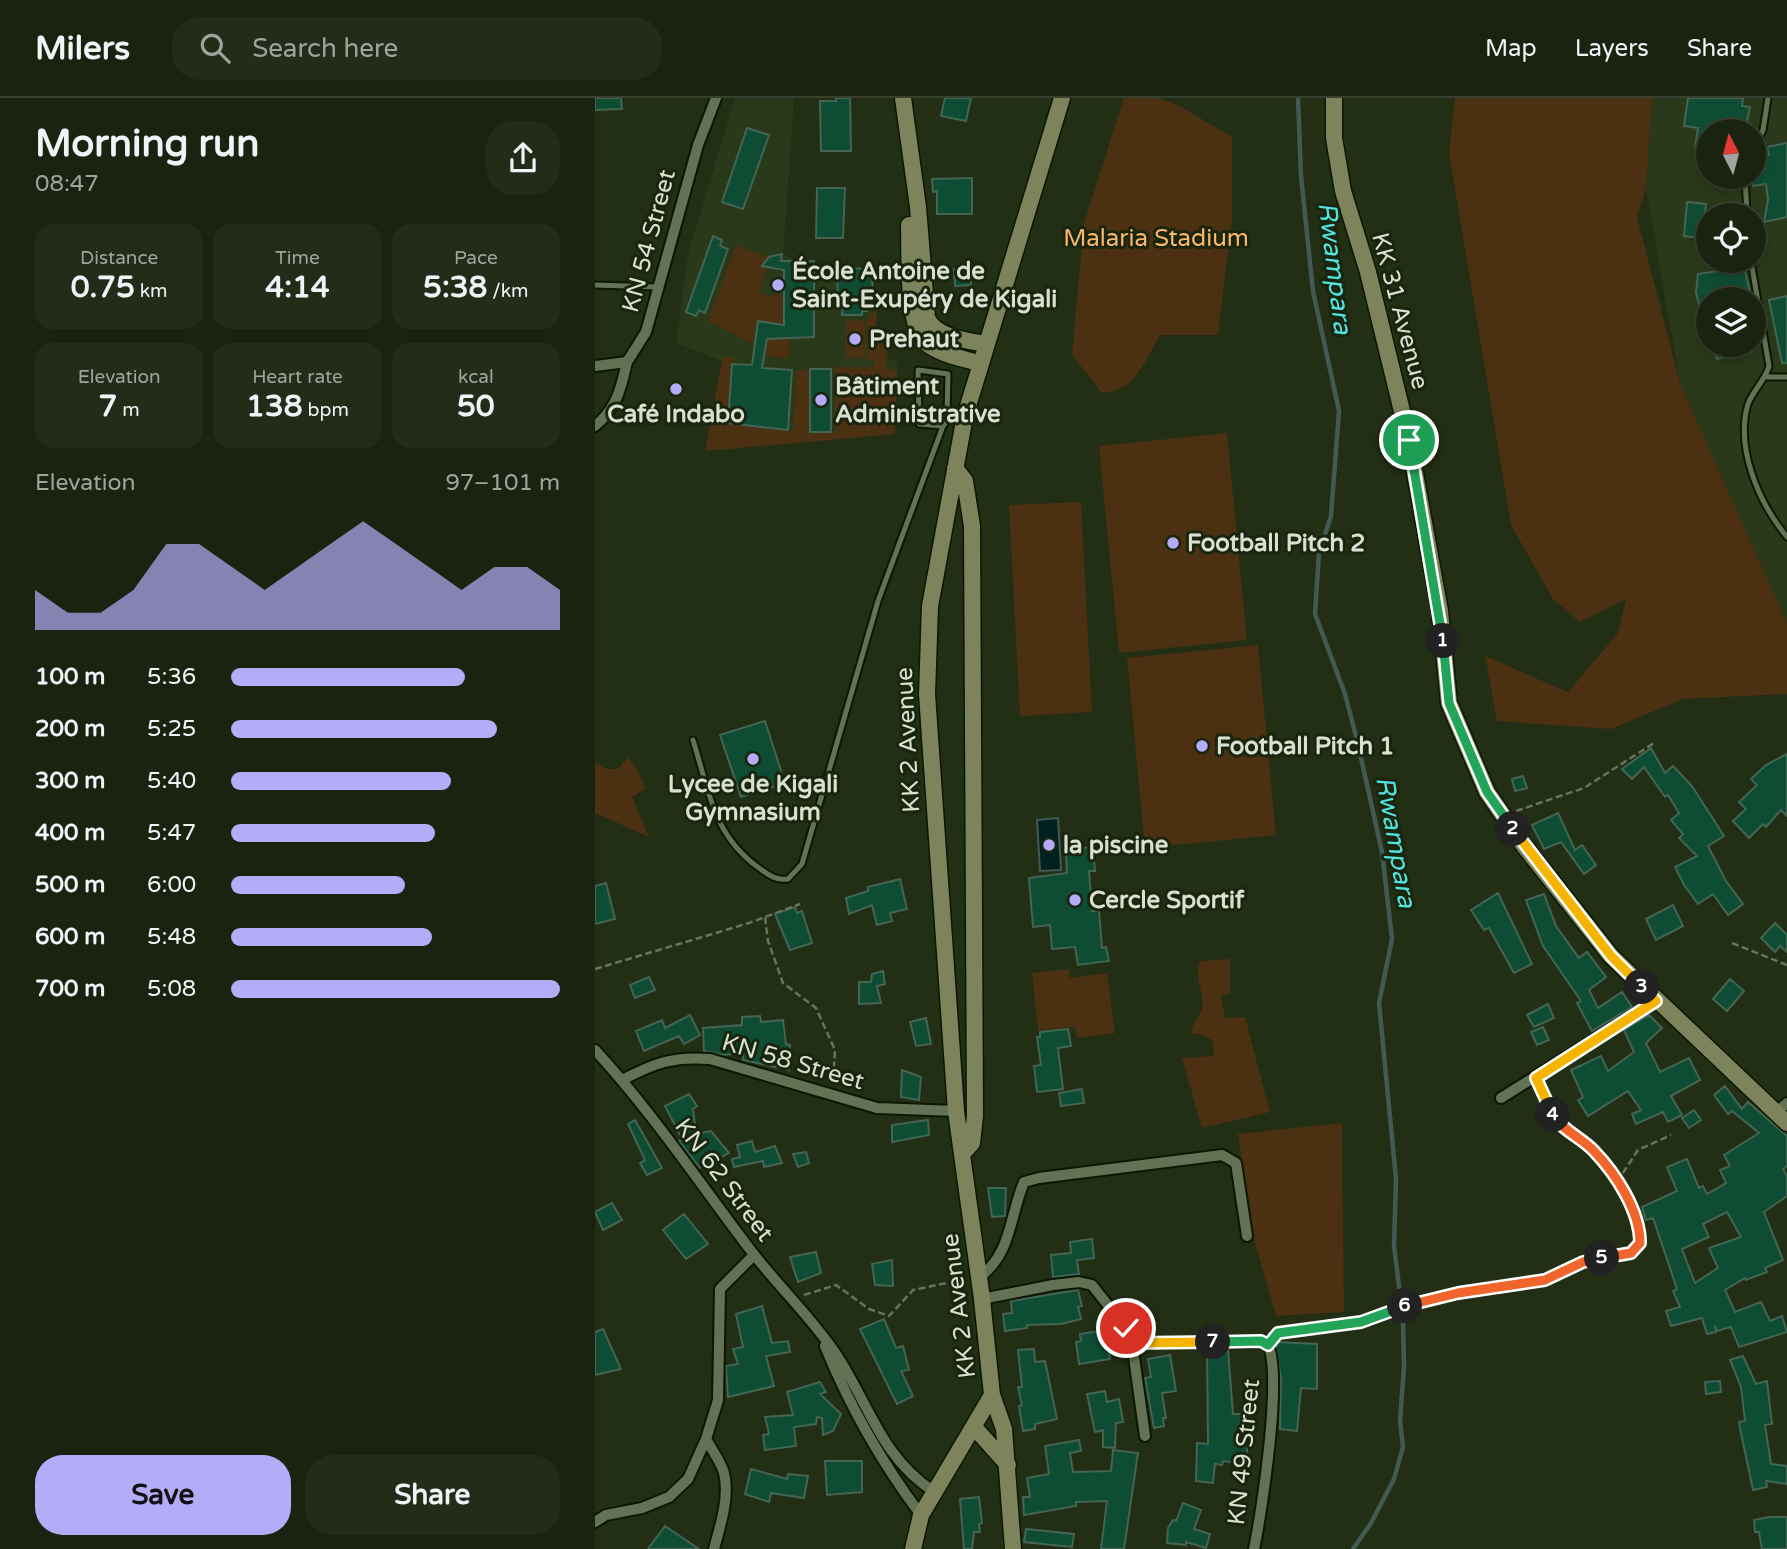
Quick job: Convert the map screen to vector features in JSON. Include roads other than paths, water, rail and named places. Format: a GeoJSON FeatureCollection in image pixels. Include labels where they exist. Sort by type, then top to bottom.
{"type":"FeatureCollection","features":[{"type":"Feature","properties":{"kind":"main road"},"geometry":{"type":"LineString","coordinates":[[903,98],[911,173],[918,207],[925,309],[930,324],[952,336],[987,344]]}},
{"type":"Feature","properties":{"kind":"main road","name":"KK 2 Avenue"},"geometry":{"type":"LineString","coordinates":[[1013,1549],[1004,1429],[992,1395],[980,1277],[956,1111],[933,806],[927,660],[930,606],[965,416],[1062,98]]}},
{"type":"Feature","properties":{"kind":"main road","name":"KK 31 Avenue"},"geometry":{"type":"LineString","coordinates":[[1334,98],[1334,138],[1343,191],[1368,272],[1409,440],[1440,611],[1449,703],[1487,792],[1524,846],[1611,956],[1656,1001],[1783,1113]]}},
{"type":"Feature","properties":{"kind":"main road"},"geometry":{"type":"LineString","coordinates":[[911,173],[910,250],[917,329],[925,342],[938,350],[981,364]]}},
{"type":"Feature","properties":{"kind":"main road"},"geometry":{"type":"LineString","coordinates":[[955,468],[969,495],[972,526],[975,1116],[972,1143],[962,1154]]}},
{"type":"Feature","properties":{"kind":"main road","name":"KK 2 Avenue"},"geometry":{"type":"LineString","coordinates":[[913,1549],[921,1515],[933,1491],[992,1395]]}},
{"type":"Feature","properties":{"kind":"main road"},"geometry":{"type":"LineString","coordinates":[[974,1427],[1008,1465]]}},
{"type":"Feature","properties":{"kind":"street","name":"KN 54 Street"},"geometry":{"type":"LineString","coordinates":[[595,426],[609,414],[620,394],[627,362],[646,332],[698,145],[716,98]]}},
{"type":"Feature","properties":{"kind":"street"},"geometry":{"type":"LineString","coordinates":[[595,366],[627,362]]}},
{"type":"Feature","properties":{"kind":"street"},"geometry":{"type":"LineString","coordinates":[[1501,1097],[1536,1078],[1656,1001]]}},
{"type":"Feature","properties":{"kind":"street","name":"KN 62 Street"},"geometry":{"type":"LineString","coordinates":[[595,1051],[622,1080],[754,1255],[837,1355],[901,1467],[933,1491]]}},
{"type":"Feature","properties":{"kind":"street","name":"KN 58 Street"},"geometry":{"type":"LineString","coordinates":[[622,1080],[647,1067],[682,1057],[710,1059],[877,1108],[956,1111]]}},
{"type":"Feature","properties":{"kind":"street"},"geometry":{"type":"LineString","coordinates":[[980,1277],[995,1265],[1007,1245],[1024,1182],[1039,1178],[1222,1155],[1236,1163],[1247,1236]]}},
{"type":"Feature","properties":{"kind":"street"},"geometry":{"type":"LineString","coordinates":[[595,1522],[606,1515],[642,1508],[669,1497],[688,1479],[706,1439],[718,1400],[720,1289],[728,1277],[754,1255]]}},
{"type":"Feature","properties":{"kind":"street"},"geometry":{"type":"LineString","coordinates":[[982,1299],[1053,1285],[1079,1282],[1092,1285],[1126,1328],[1132,1343],[1146,1436]]}},
{"type":"Feature","properties":{"kind":"street","name":"KN 62 Street"},"geometry":{"type":"LineString","coordinates":[[821,1334],[842,1388],[865,1432],[921,1515]]}},
{"type":"Feature","properties":{"kind":"street","name":"KN 49 Street"},"geometry":{"type":"LineString","coordinates":[[1132,1343],[1261,1341],[1268,1345],[1273,1358],[1271,1425],[1267,1474],[1254,1549]]}},
{"type":"Feature","properties":{"kind":"street"},"geometry":{"type":"LineString","coordinates":[[706,1439],[724,1472],[725,1482],[724,1507],[714,1549]]}},
{"type":"Feature","properties":{"kind":"lane"},"geometry":{"type":"LineString","coordinates":[[1765,119],[1769,98]]}},
{"type":"Feature","properties":{"kind":"lane"},"geometry":{"type":"LineString","coordinates":[[1753,273],[1769,366],[1766,377],[1749,400],[1743,423],[1745,442],[1765,502],[1787,537]]}},
{"type":"Feature","properties":{"kind":"lane"},"geometry":{"type":"LineString","coordinates":[[595,285],[657,287]]}},
{"type":"Feature","properties":{"kind":"lane"},"geometry":{"type":"LineString","coordinates":[[693,740],[714,808],[732,846],[772,877],[788,879],[802,864],[878,601],[947,417],[948,374],[918,370],[919,424],[943,426]]}},
{"type":"Feature","properties":{"kind":"lane"},"geometry":{"type":"LineString","coordinates":[[1766,377],[1787,377]]}},
{"type":"Feature","properties":{"kind":"lane"},"geometry":{"type":"LineString","coordinates":[[947,417],[965,416]]}},
{"type":"Feature","properties":{"kind":"water","name":"la piscine"},"geometry":{"type":"Polygon","coordinates":[[[1058,818],[1061,870],[1040,871],[1037,820],[1058,818]]]}},
{"type":"Feature","properties":{"kind":"waterway","name":"Rwampara"},"geometry":{"type":"LineString","coordinates":[[1298,98],[1301,176],[1313,291],[1339,411],[1331,516],[1319,553],[1315,614],[1345,694],[1357,740],[1382,852],[1392,939],[1379,1003],[1396,1179],[1394,1246],[1403,1318],[1404,1367],[1400,1420],[1403,1447],[1394,1479],[1371,1523],[1353,1549]]}},
{"type":"Feature","properties":{"kind":"place","name":"École Antoine de Saint-Exupéry de Kigali"},"geometry":{"type":"Point","coordinates":[778,285]}},
{"type":"Feature","properties":{"kind":"place","name":"Prehaut"},"geometry":{"type":"Point","coordinates":[855,339]}},
{"type":"Feature","properties":{"kind":"place","name":"Café Indabo"},"geometry":{"type":"Point","coordinates":[676,389]}},
{"type":"Feature","properties":{"kind":"place","name":"Bâtiment Administrative"},"geometry":{"type":"Point","coordinates":[821,400]}},
{"type":"Feature","properties":{"kind":"place","name":"Football Pitch 2"},"geometry":{"type":"Point","coordinates":[1173,543]}},
{"type":"Feature","properties":{"kind":"place","name":"Football Pitch 1"},"geometry":{"type":"Point","coordinates":[1202,746]}},
{"type":"Feature","properties":{"kind":"place","name":"Lycee de Kigali Gymnasium"},"geometry":{"type":"Point","coordinates":[753,759]}},
{"type":"Feature","properties":{"kind":"place","name":"la piscine"},"geometry":{"type":"Point","coordinates":[1049,845]}},
{"type":"Feature","properties":{"kind":"place","name":"Cercle Sportif"},"geometry":{"type":"Point","coordinates":[1075,900]}},
{"type":"Feature","properties":{"kind":"park label","name":"Malaria Stadium"},"geometry":{"type":"Point","coordinates":[1156,238]}}]}
